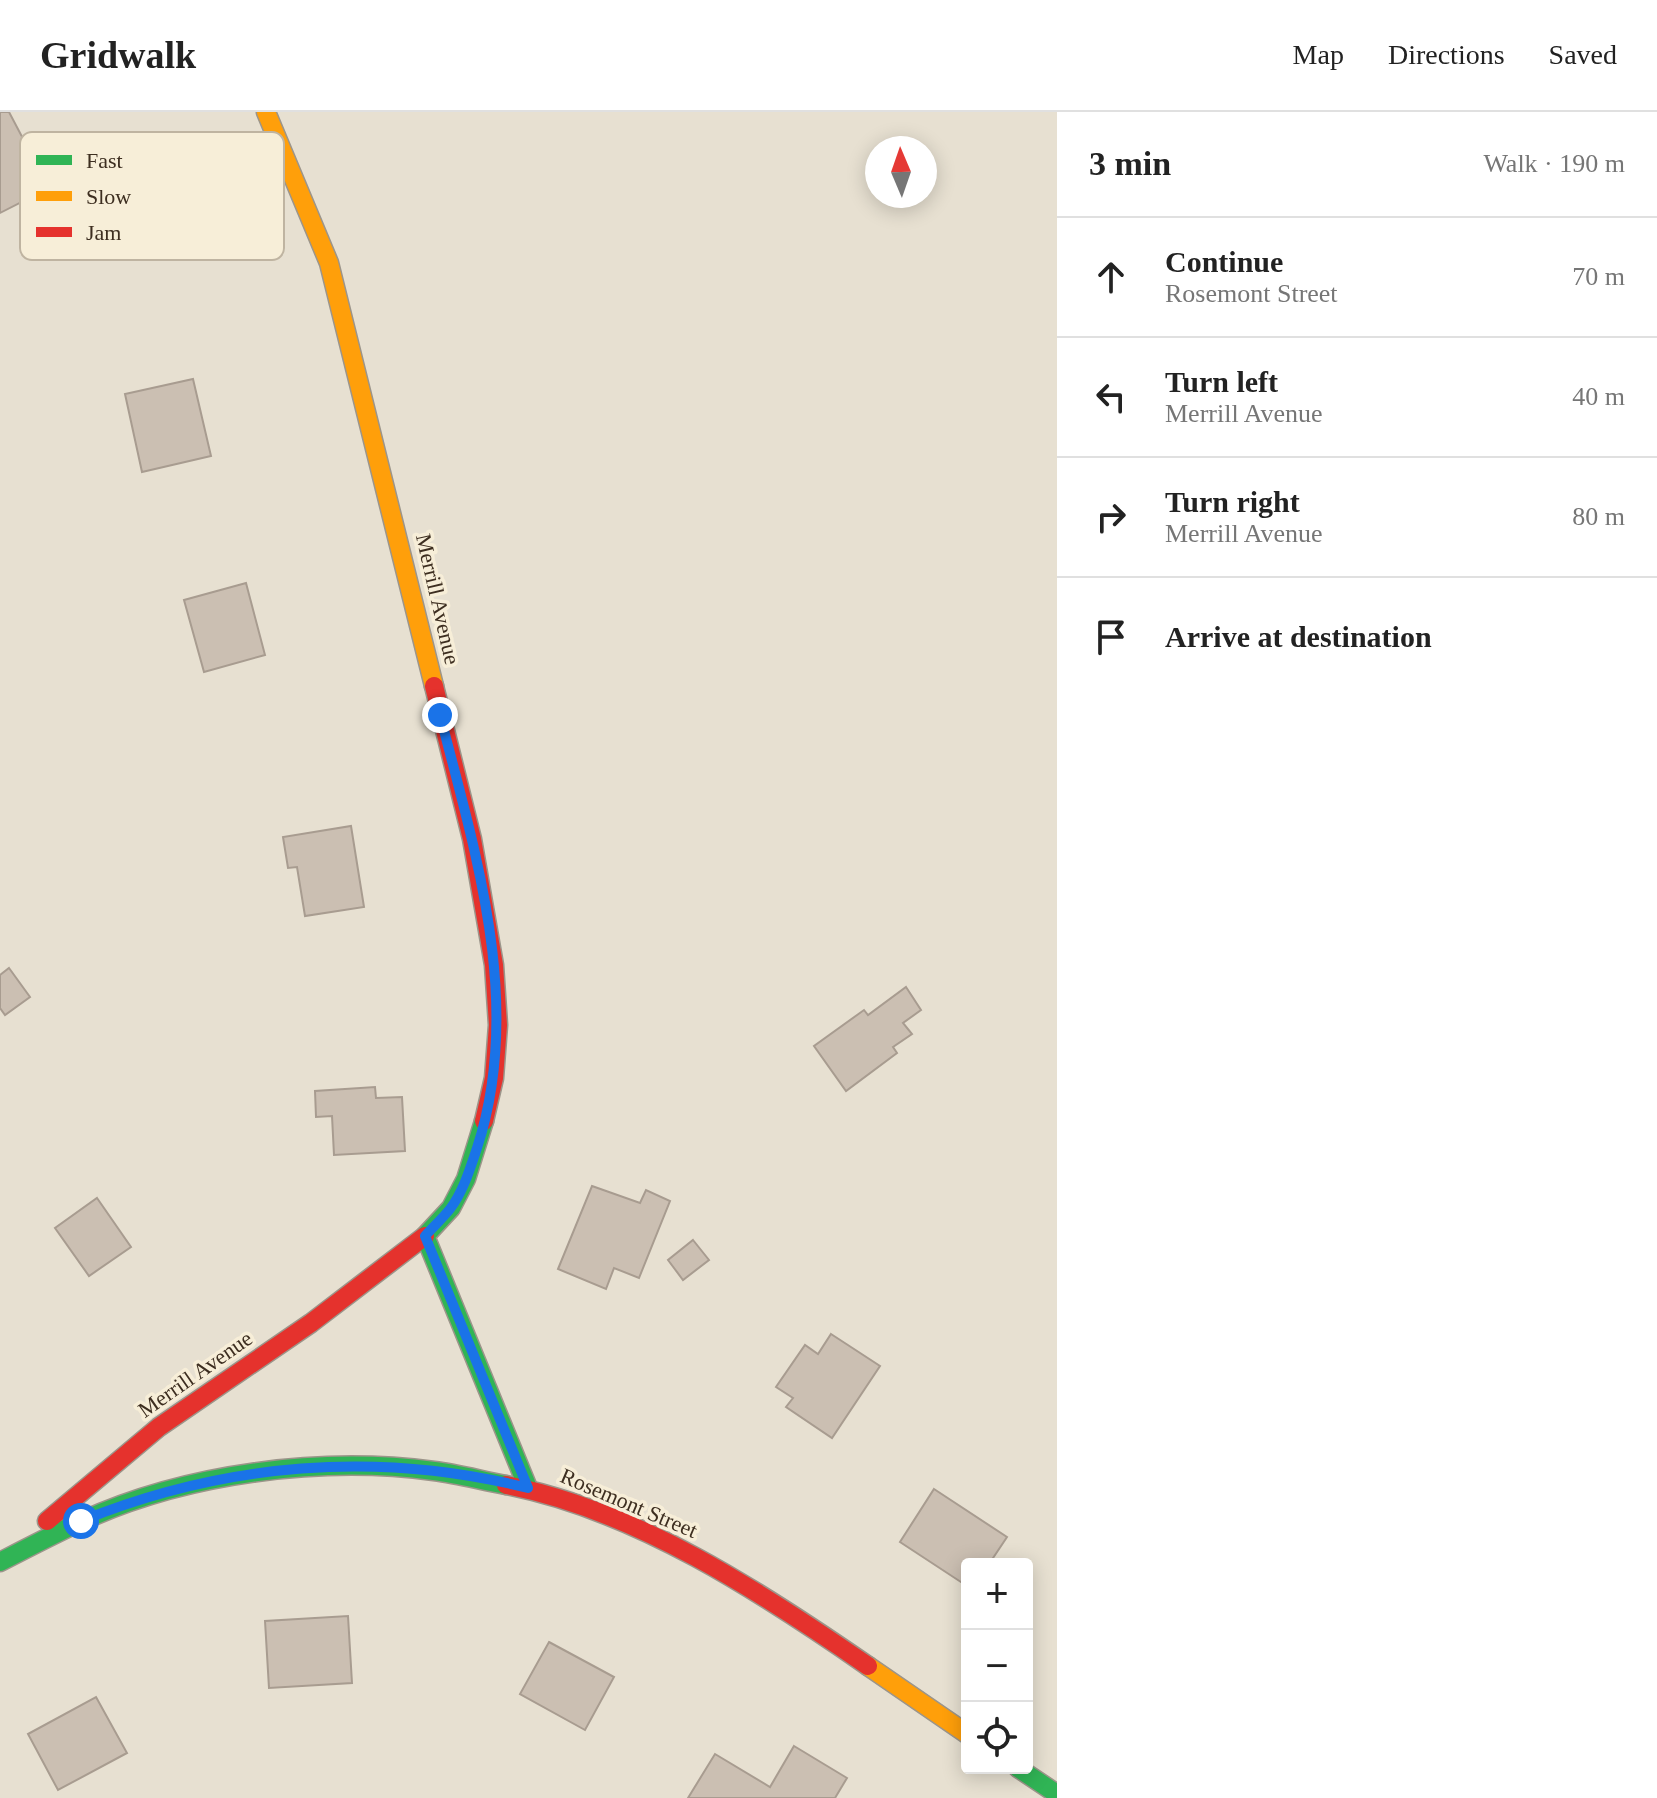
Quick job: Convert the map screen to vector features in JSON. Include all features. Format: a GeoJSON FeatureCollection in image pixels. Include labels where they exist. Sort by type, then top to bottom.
{"type":"FeatureCollection","features":[{"type":"Feature","properties":{"kind":"street","name":"Merrill Avenue"},"geometry":{"type":"LineString","coordinates":[[266,112],[274,132]]}},
{"type":"Feature","properties":{"kind":"street","name":"Merrill Avenue"},"geometry":{"type":"LineString","coordinates":[[0,1561],[159,1427],[311,1323],[425,1236],[451,1208],[466,1179],[481,1134],[494,1078],[498,1025],[494,965],[472,839],[329,263],[284,155]]}},
{"type":"Feature","properties":{"kind":"street"},"geometry":{"type":"LineString","coordinates":[[425,1236],[528,1488]]}},
{"type":"Feature","properties":{"kind":"street","name":"Rosemont Street"},"geometry":{"type":"LineString","coordinates":[[0,1561],[58,1531],[125,1503],[171,1489],[266,1471],[337,1465],[457,1473],[528,1488],[625,1524],[691,1554],[769,1601],[961,1730]]}},
{"type":"Feature","properties":{"kind":"street"},"geometry":{"type":"LineString","coordinates":[[1027,1774],[1057,1794]]}},
{"type":"Feature","properties":{"kind":"building"},"geometry":{"type":"Polygon","coordinates":[[[0,112],[9,112],[20,133],[20,203],[0,213],[0,112]]]}},
{"type":"Feature","properties":{"kind":"building"},"geometry":{"type":"Polygon","coordinates":[[[193,379],[211,456],[142,472],[125,394],[193,379]]]}},
{"type":"Feature","properties":{"kind":"building"},"geometry":{"type":"Polygon","coordinates":[[[246,583],[265,655],[204,672],[184,600],[246,583]]]}},
{"type":"Feature","properties":{"kind":"building"},"geometry":{"type":"Polygon","coordinates":[[[351,826],[364,907],[305,916],[297,867],[288,868],[283,837],[351,826]]]}},
{"type":"Feature","properties":{"kind":"building"},"geometry":{"type":"Polygon","coordinates":[[[9,968],[30,997],[5,1015],[0,1008],[0,975],[9,968]]]}},
{"type":"Feature","properties":{"kind":"building"},"geometry":{"type":"Polygon","coordinates":[[[906,987],[921,1010],[903,1023],[912,1034],[893,1047],[897,1053],[846,1091],[814,1046],[864,1010],[868,1015],[906,987]]]}},
{"type":"Feature","properties":{"kind":"building"},"geometry":{"type":"Polygon","coordinates":[[[375,1087],[376,1098],[402,1097],[405,1151],[334,1155],[332,1116],[316,1117],[315,1091],[375,1087]]]}},
{"type":"Feature","properties":{"kind":"building"},"geometry":{"type":"Polygon","coordinates":[[[592,1186],[640,1203],[646,1190],[670,1201],[639,1278],[614,1268],[606,1289],[558,1269],[592,1186]]]}},
{"type":"Feature","properties":{"kind":"building"},"geometry":{"type":"Polygon","coordinates":[[[97,1198],[131,1247],[89,1276],[55,1228],[97,1198]]]}},
{"type":"Feature","properties":{"kind":"building"},"geometry":{"type":"Polygon","coordinates":[[[693,1240],[709,1260],[683,1280],[668,1260],[693,1240]]]}},
{"type":"Feature","properties":{"kind":"building"},"geometry":{"type":"Polygon","coordinates":[[[831,1334],[880,1366],[832,1438],[786,1407],[793,1398],[776,1387],[805,1345],[818,1354],[831,1334]]]}},
{"type":"Feature","properties":{"kind":"building"},"geometry":{"type":"Polygon","coordinates":[[[934,1489],[1007,1537],[993,1558],[961,1558],[961,1582],[900,1542],[934,1489]]]}},
{"type":"Feature","properties":{"kind":"building"},"geometry":{"type":"Polygon","coordinates":[[[348,1616],[352,1683],[269,1688],[265,1621],[348,1616]]]}},
{"type":"Feature","properties":{"kind":"building"},"geometry":{"type":"Polygon","coordinates":[[[549,1642],[614,1677],[585,1730],[520,1694],[549,1642]]]}},
{"type":"Feature","properties":{"kind":"building"},"geometry":{"type":"Polygon","coordinates":[[[96,1697],[127,1753],[58,1790],[28,1734],[96,1697]]]}},
{"type":"Feature","properties":{"kind":"building"},"geometry":{"type":"Polygon","coordinates":[[[794,1746],[847,1778],[835,1798],[688,1798],[715,1754],[770,1787],[794,1746]]]}},
{"type":"Feature","properties":{"kind":"traffic: fast"},"geometry":{"type":"LineString","coordinates":[[484,1121],[466,1179],[451,1208],[425,1236],[528,1488]]}},
{"type":"Feature","properties":{"kind":"traffic: fast"},"geometry":{"type":"LineString","coordinates":[[0,1562],[123,1504],[210,1480],[255,1472],[346,1466],[391,1467],[443,1472],[506,1485]]}},
{"type":"Feature","properties":{"kind":"traffic: fast"},"geometry":{"type":"LineString","coordinates":[[1027,1774],[1057,1794]]}},
{"type":"Feature","properties":{"kind":"traffic: slow"},"geometry":{"type":"LineString","coordinates":[[266,112],[274,132]]}},
{"type":"Feature","properties":{"kind":"traffic: slow"},"geometry":{"type":"LineString","coordinates":[[284,155],[329,263],[434,686]]}},
{"type":"Feature","properties":{"kind":"traffic: slow"},"geometry":{"type":"LineString","coordinates":[[868,1666],[961,1730]]}},
{"type":"Feature","properties":{"kind":"traffic: jam"},"geometry":{"type":"LineString","coordinates":[[434,686],[472,839],[494,965],[498,1025],[494,1078],[484,1121]]}},
{"type":"Feature","properties":{"kind":"traffic: jam"},"geometry":{"type":"LineString","coordinates":[[47,1521],[159,1427],[311,1323],[425,1236]]}},
{"type":"Feature","properties":{"kind":"traffic: jam"},"geometry":{"type":"LineString","coordinates":[[506,1485],[602,1513],[696,1557],[785,1610],[868,1666]]}},
{"type":"Feature","properties":{"kind":"route"},"geometry":{"type":"LineString","coordinates":[[81,1521],[171,1489],[218,1478],[289,1468],[337,1465],[410,1468],[457,1473],[528,1488],[425,1236],[451,1208],[466,1179],[481,1134],[494,1078],[498,1025],[494,965],[472,839],[440,715]]}}]}
